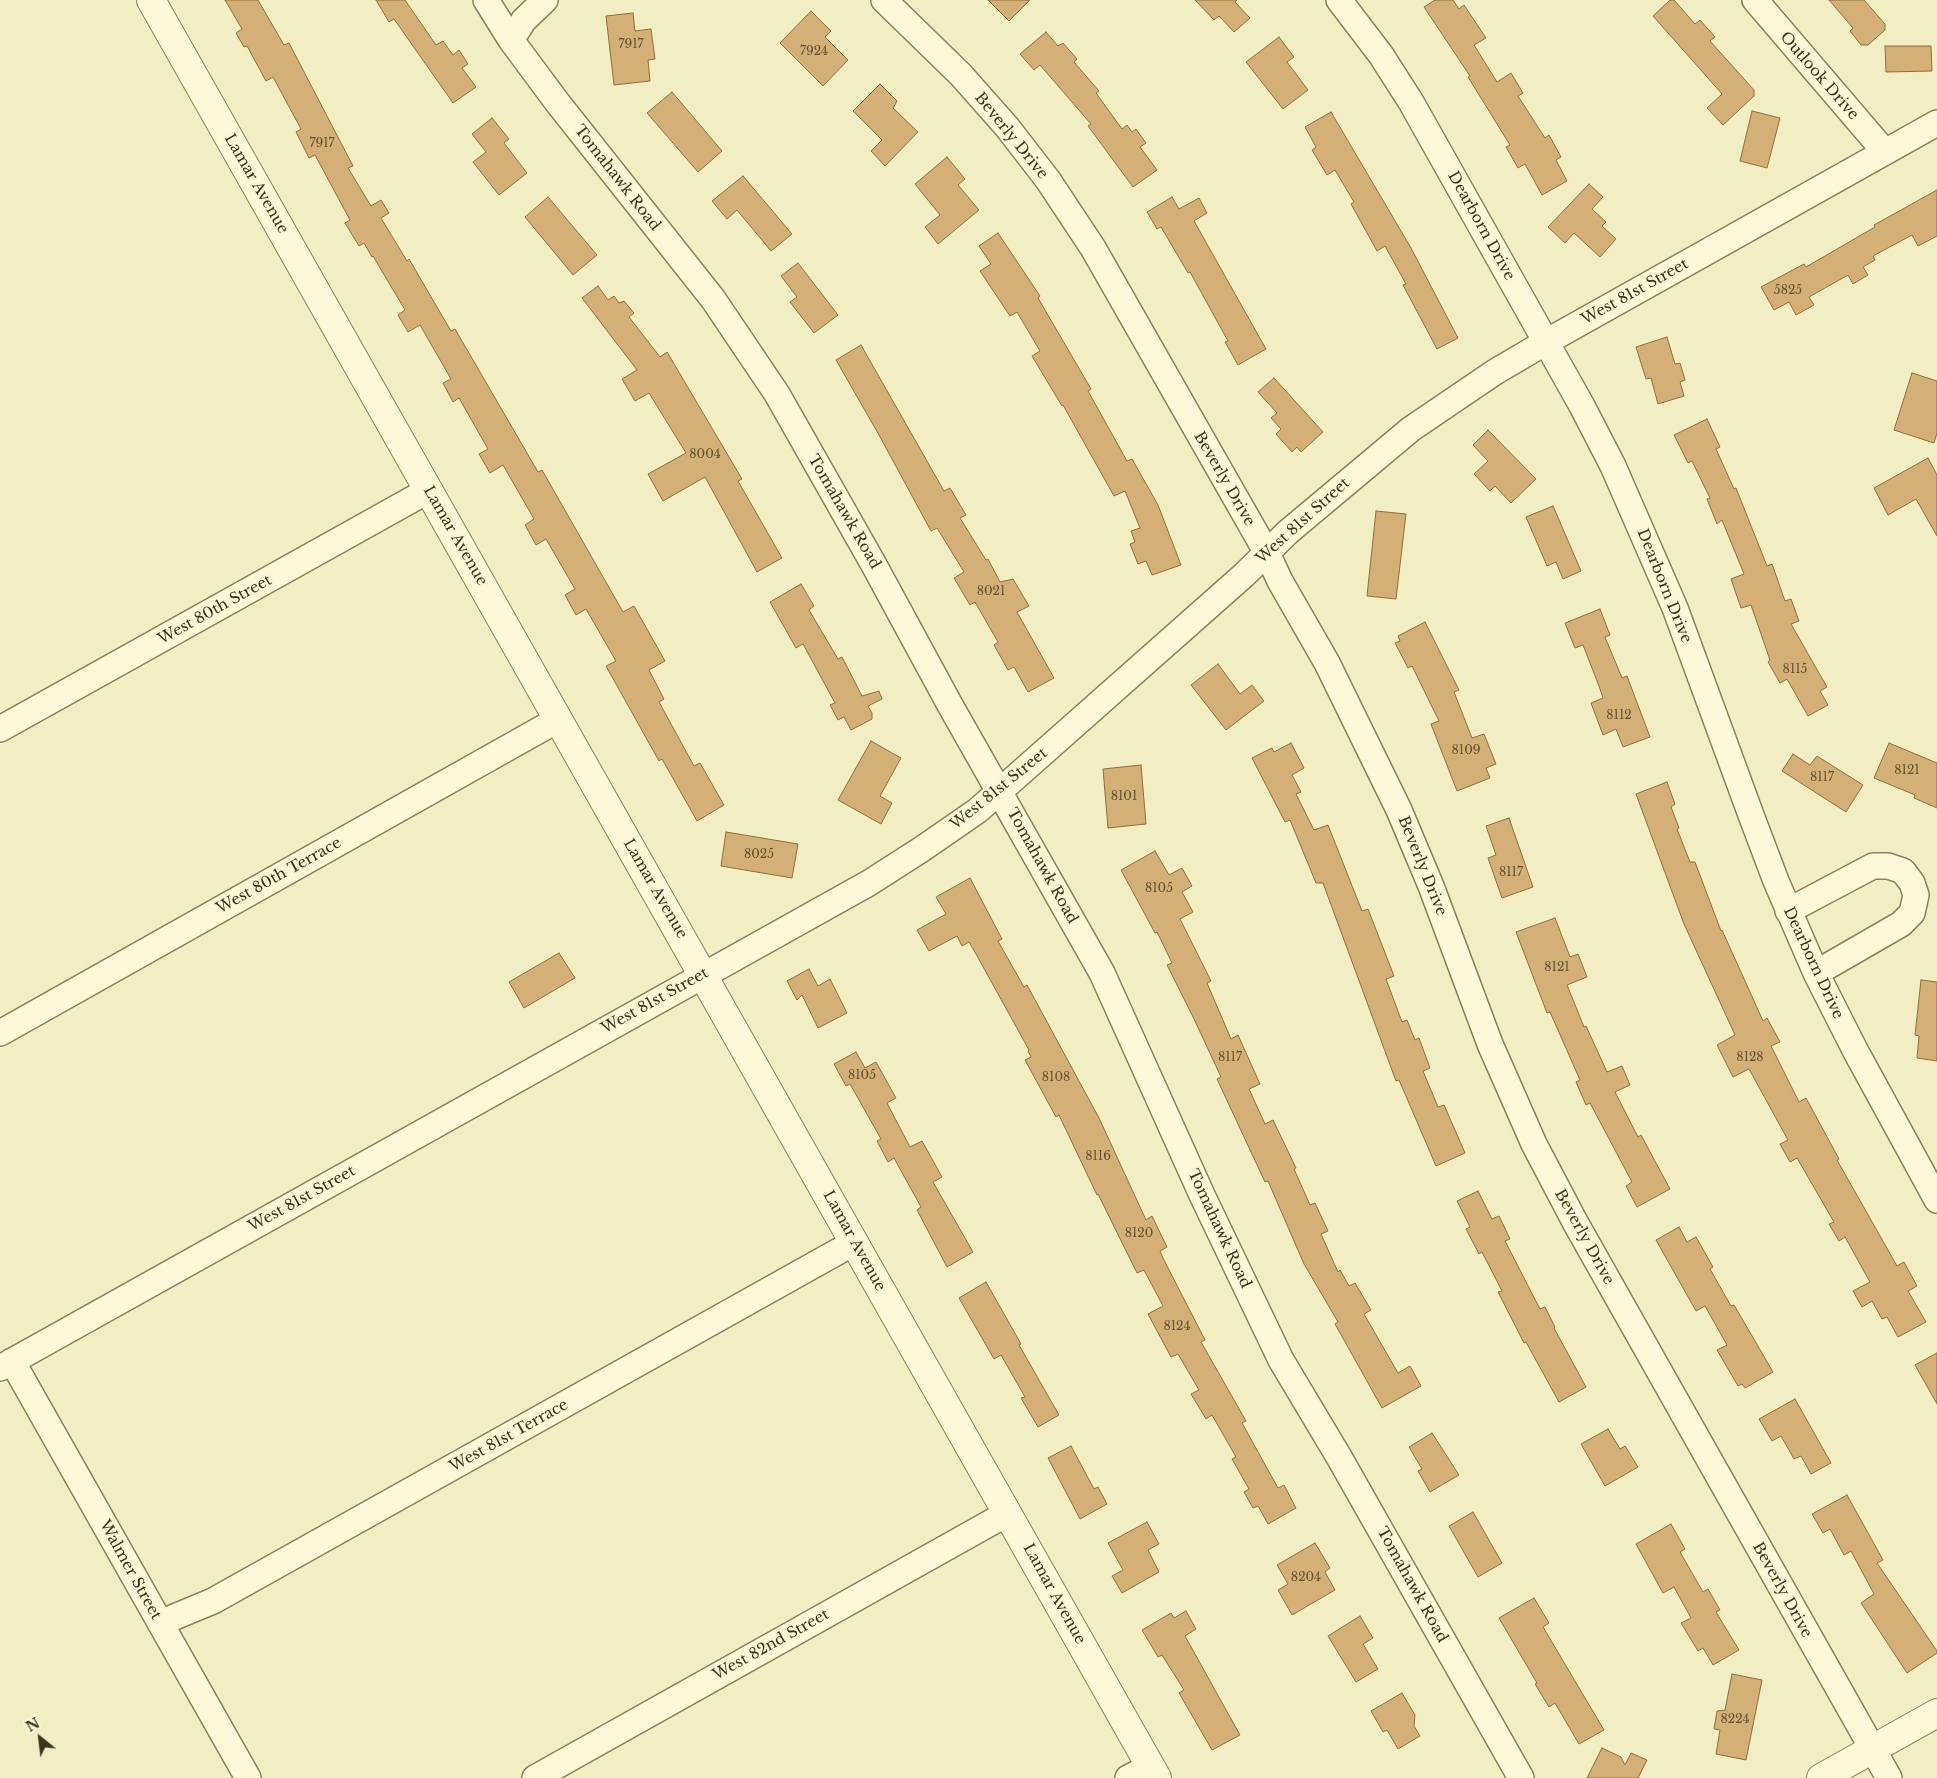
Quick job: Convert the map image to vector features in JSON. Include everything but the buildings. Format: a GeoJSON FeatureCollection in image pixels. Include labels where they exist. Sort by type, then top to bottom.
{"type":"FeatureCollection","features":[{"type":"Feature","properties":{"kind":"street","name":"Lamar Avenue"},"geometry":{"type":"LineString","coordinates":[[151,0],[1008,1513],[1146,1774]]}},
{"type":"Feature","properties":{"kind":"street","name":"Tomahawk Road"},"geometry":{"type":"LineString","coordinates":[[486,0],[511,40],[557,102],[713,299],[777,394],[1102,973],[1202,1194],[1281,1360],[1339,1457],[1521,1778]]}},
{"type":"Feature","properties":{"kind":"street"},"geometry":{"type":"LineString","coordinates":[[511,40],[524,20],[545,0]]}},
{"type":"Feature","properties":{"kind":"street","name":"Beverly Drive"},"geometry":{"type":"LineString","coordinates":[[884,0],[961,75],[1007,127],[1048,180],[1093,248],[1266,553],[1280,582],[1327,663],[1399,810],[1431,886],[1490,1044],[1534,1144],[1574,1222],[1889,1778]]}},
{"type":"Feature","properties":{"kind":"street","name":"Dearborn Drive"},"geometry":{"type":"LineString","coordinates":[[1339,0],[1381,54],[1411,102],[1546,342],[1613,466],[1648,542],[1675,608],[1750,815],[1788,911],[1816,973],[1855,1050],[1937,1200]]}},
{"type":"Feature","properties":{"kind":"street","name":"Outlook Drive"},"geometry":{"type":"LineString","coordinates":[[1755,0],[1885,152]]}},
{"type":"Feature","properties":{"kind":"street","name":"West 81st Street"},"geometry":{"type":"LineString","coordinates":[[6,1365],[869,883],[930,844],[1000,791],[1244,575],[1338,489],[1411,429],[1495,372],[1546,342],[1937,123]]}},
{"type":"Feature","properties":{"kind":"street","name":"West 80th Street"},"geometry":{"type":"LineString","coordinates":[[0,729],[429,490]]}},
{"type":"Feature","properties":{"kind":"street","name":"West 80th Terrace"},"geometry":{"type":"LineString","coordinates":[[0,1033],[559,719]]}},
{"type":"Feature","properties":{"kind":"street"},"geometry":{"type":"LineString","coordinates":[[1788,911],[1874,866],[1888,866],[1903,871],[1912,883],[1916,895],[1912,913],[1901,924],[1816,973]]}},
{"type":"Feature","properties":{"kind":"street","name":"West 81st Terrace"},"geometry":{"type":"LineString","coordinates":[[160,1624],[213,1601],[855,1242]]}},
{"type":"Feature","properties":{"kind":"street","name":"Walmer Street"},"geometry":{"type":"LineString","coordinates":[[6,1365],[160,1624],[248,1778]]}},
{"type":"Feature","properties":{"kind":"street","name":"West 82nd Street"},"geometry":{"type":"LineString","coordinates":[[535,1778],[1008,1513]]}},
{"type":"Feature","properties":{"kind":"street"},"geometry":{"type":"LineString","coordinates":[[1821,1778],[1937,1713]]}}]}
